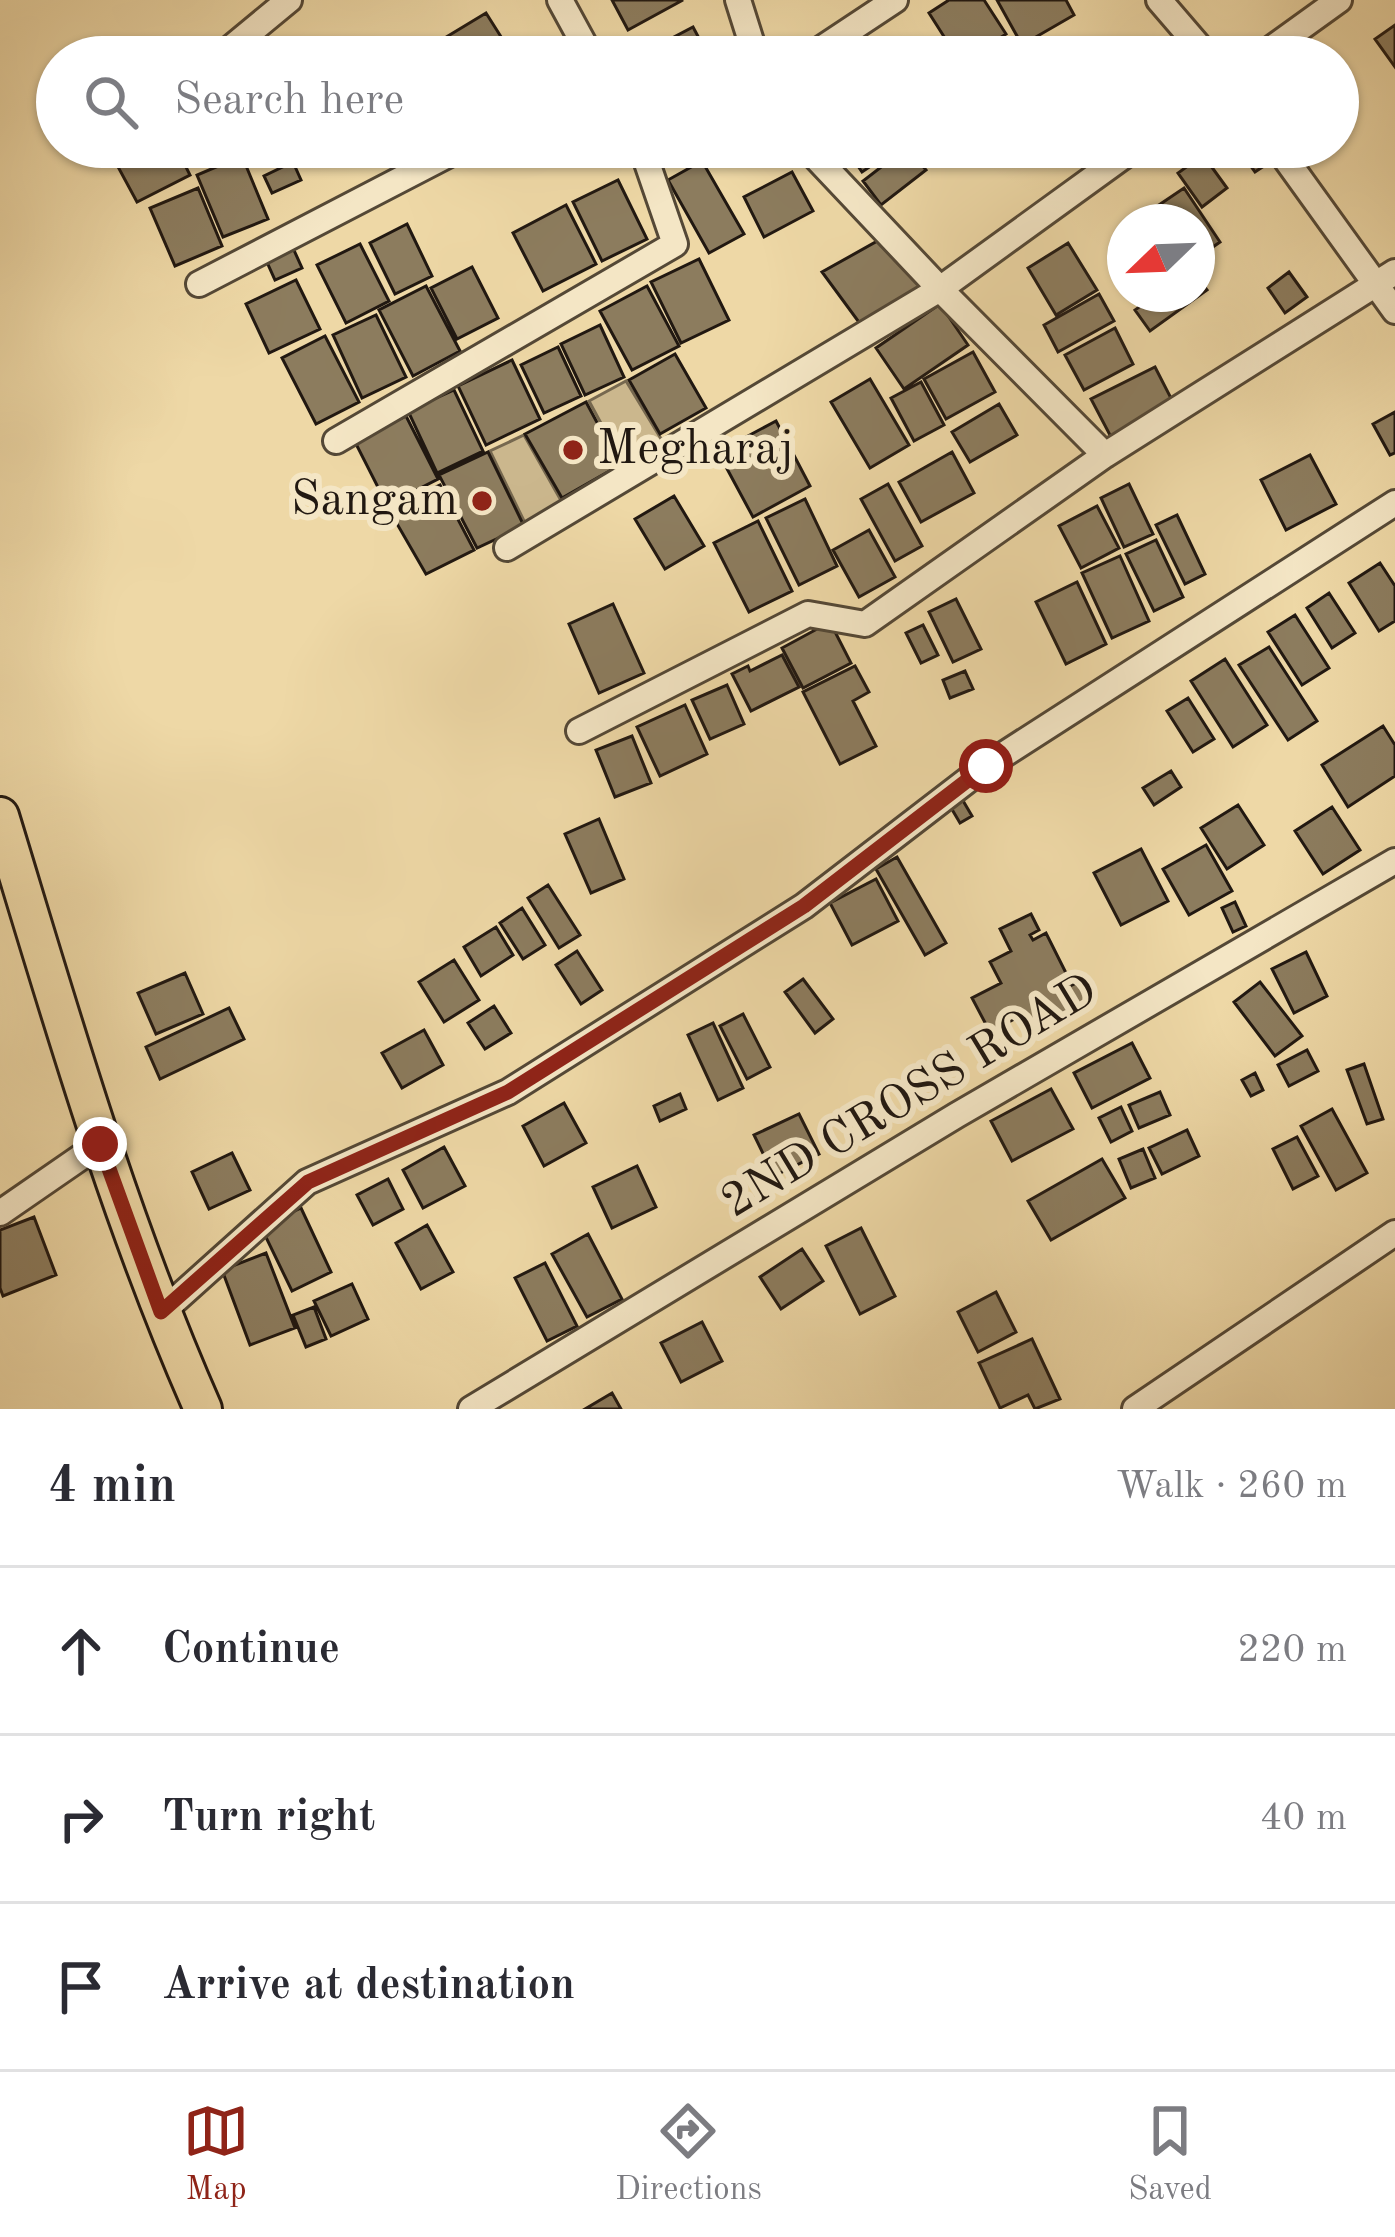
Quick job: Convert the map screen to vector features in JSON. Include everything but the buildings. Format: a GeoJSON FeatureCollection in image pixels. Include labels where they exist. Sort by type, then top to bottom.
{"type":"FeatureCollection","features":[{"type":"Feature","properties":{"kind":"main road"},"geometry":{"type":"LineString","coordinates":[[0,816],[100,1144],[161,1312],[203,1409]]}},
{"type":"Feature","properties":{"kind":"street"},"geometry":{"type":"LineString","coordinates":[[245,36],[289,0]]}},
{"type":"Feature","properties":{"kind":"street"},"geometry":{"type":"LineString","coordinates":[[560,0],[580,36]]}},
{"type":"Feature","properties":{"kind":"street"},"geometry":{"type":"LineString","coordinates":[[738,0],[749,36]]}},
{"type":"Feature","properties":{"kind":"street"},"geometry":{"type":"LineString","coordinates":[[841,36],[896,0]]}},
{"type":"Feature","properties":{"kind":"street"},"geometry":{"type":"LineString","coordinates":[[1159,0],[1190,36]]}},
{"type":"Feature","properties":{"kind":"street"},"geometry":{"type":"LineString","coordinates":[[1289,36],[1339,0]]}},
{"type":"Feature","properties":{"kind":"street"},"geometry":{"type":"LineString","coordinates":[[199,284],[423,168]]}},
{"type":"Feature","properties":{"kind":"street"},"geometry":{"type":"LineString","coordinates":[[336,441],[675,244],[653,168]]}},
{"type":"Feature","properties":{"kind":"street"},"geometry":{"type":"LineString","coordinates":[[826,168],[1106,455]]}},
{"type":"Feature","properties":{"kind":"street"},"geometry":{"type":"LineString","coordinates":[[507,548],[940,289],[1107,168]]}},
{"type":"Feature","properties":{"kind":"street"},"geometry":{"type":"LineString","coordinates":[[1294,168],[1386,278],[1395,310]]}},
{"type":"Feature","properties":{"kind":"street"},"geometry":{"type":"LineString","coordinates":[[579,731],[808,614],[865,624],[1106,455],[1386,278]]}},
{"type":"Feature","properties":{"kind":"street"},"geometry":{"type":"LineString","coordinates":[[161,1312],[308,1182],[508,1092],[804,906],[986,766],[1395,503]]}},
{"type":"Feature","properties":{"kind":"street","name":"2ND CROSS ROAD"},"geometry":{"type":"LineString","coordinates":[[471,1409],[958,1115],[1395,860]]}},
{"type":"Feature","properties":{"kind":"street"},"geometry":{"type":"LineString","coordinates":[[0,1213],[100,1144]]}},
{"type":"Feature","properties":{"kind":"street"},"geometry":{"type":"LineString","coordinates":[[1135,1409],[1395,1233]]}},
{"type":"Feature","properties":{"kind":"shaded area"},"geometry":{"type":"Polygon","coordinates":[[[626,381],[663,442],[623,464],[589,401],[626,381]]]}},
{"type":"Feature","properties":{"kind":"shaded area"},"geometry":{"type":"Polygon","coordinates":[[[524,435],[563,504],[526,525],[490,451],[524,435]]]}},
{"type":"Feature","properties":{"kind":"place","name":"Megharaj"},"geometry":{"type":"Point","coordinates":[573,450]}},
{"type":"Feature","properties":{"kind":"place","name":"Sangam"},"geometry":{"type":"Point","coordinates":[482,501]}},
{"type":"Feature","properties":{"kind":"route"},"geometry":{"type":"LineString","coordinates":[[100,1144],[161,1312],[308,1182],[508,1092],[804,906],[986,766]]}}]}
